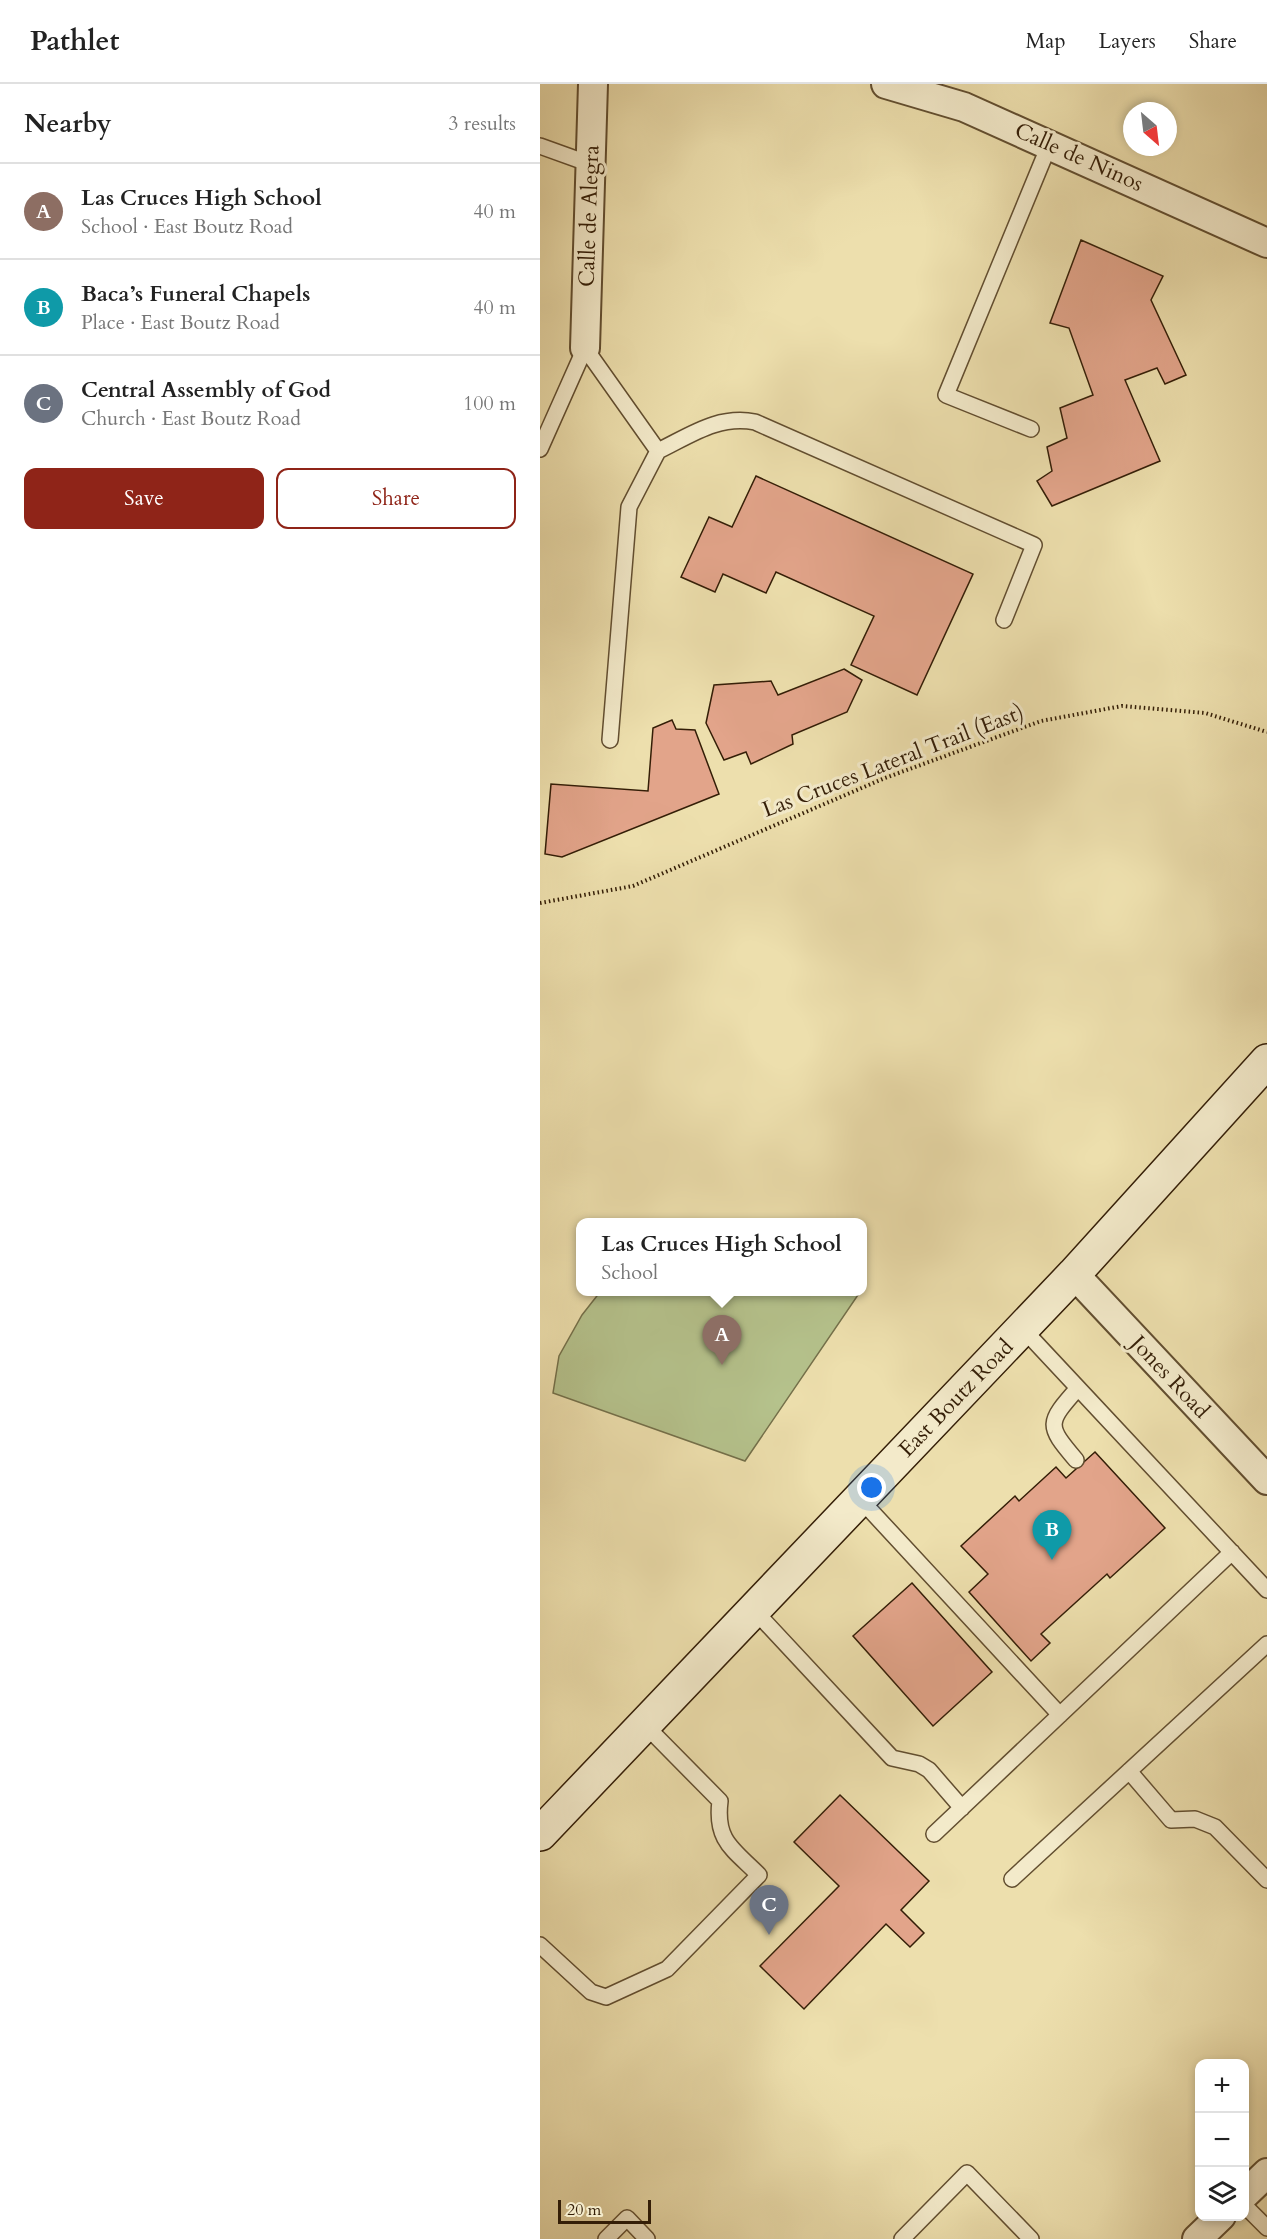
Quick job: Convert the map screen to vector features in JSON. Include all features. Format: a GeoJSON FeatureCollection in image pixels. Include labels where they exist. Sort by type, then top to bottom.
{"type":"FeatureCollection","features":[{"type":"Feature","properties":{"kind":"main road","name":"East Boutz Road"},"geometry":{"type":"LineString","coordinates":[[540,1834],[1074,1274],[1267,1060]]}},
{"type":"Feature","properties":{"kind":"street","name":"Calle de Alegra"},"geometry":{"type":"LineString","coordinates":[[585,348],[593,84]]}},
{"type":"Feature","properties":{"kind":"street","name":"Calle de Ninos"},"geometry":{"type":"LineString","coordinates":[[886,84],[964,107],[1050,143],[1267,243]]}},
{"type":"Feature","properties":{"kind":"street","name":"Jones Road"},"geometry":{"type":"LineString","coordinates":[[1074,1274],[1267,1480]]}},
{"type":"Feature","properties":{"kind":"street"},"geometry":{"type":"LineString","coordinates":[[1249,2191],[1267,2173]]}},
{"type":"Feature","properties":{"kind":"lane"},"geometry":{"type":"LineString","coordinates":[[1031,429],[946,395],[1050,143]]}},
{"type":"Feature","properties":{"kind":"lane"},"geometry":{"type":"LineString","coordinates":[[540,146],[590,164]]}},
{"type":"Feature","properties":{"kind":"lane"},"geometry":{"type":"LineString","coordinates":[[540,449],[585,348]]}},
{"type":"Feature","properties":{"kind":"lane"},"geometry":{"type":"LineString","coordinates":[[585,348],[658,451]]}},
{"type":"Feature","properties":{"kind":"lane"},"geometry":{"type":"LineString","coordinates":[[610,740],[630,507],[658,451],[723,420],[737,418],[755,422],[1034,545],[1004,620]]}},
{"type":"Feature","properties":{"kind":"lane"},"geometry":{"type":"LineString","coordinates":[[1022,1328],[1267,1590]]}},
{"type":"Feature","properties":{"kind":"lane"},"geometry":{"type":"LineString","coordinates":[[1076,1460],[1055,1436],[1053,1422],[1060,1408],[1078,1388]]}},
{"type":"Feature","properties":{"kind":"lane"},"geometry":{"type":"LineString","coordinates":[[860,1499],[1060,1715]]}},
{"type":"Feature","properties":{"kind":"lane"},"geometry":{"type":"LineString","coordinates":[[934,1834],[1232,1552]]}},
{"type":"Feature","properties":{"kind":"lane"},"geometry":{"type":"LineString","coordinates":[[754,1610],[892,1758],[919,1764],[928,1770],[962,1808]]}},
{"type":"Feature","properties":{"kind":"lane"},"geometry":{"type":"LineString","coordinates":[[1012,1879],[1267,1644]]}},
{"type":"Feature","properties":{"kind":"lane"},"geometry":{"type":"LineString","coordinates":[[540,1945],[591,1992],[606,1997],[667,1969],[759,1875],[725,1841],[717,1821],[720,1801],[645,1725]]}},
{"type":"Feature","properties":{"kind":"lane"},"geometry":{"type":"LineString","coordinates":[[1129,1771],[1171,1820],[1195,1819],[1215,1827],[1267,1880]]}},
{"type":"Feature","properties":{"kind":"lane"},"geometry":{"type":"LineString","coordinates":[[902,2239],[967,2174],[1032,2239]]}},
{"type":"Feature","properties":{"kind":"lane"},"geometry":{"type":"LineString","coordinates":[[1249,2209],[1267,2229]]}},
{"type":"Feature","properties":{"kind":"lane"},"geometry":{"type":"LineString","coordinates":[[606,2239],[627,2218],[647,2239]]}},
{"type":"Feature","properties":{"kind":"path","name":"Las Cruces Lateral Trail (East)"},"geometry":{"type":"LineString","coordinates":[[540,903],[633,886],[885,778],[1041,721],[1122,706],[1205,713],[1267,732]]}},
{"type":"Feature","properties":{"kind":"green space"},"geometry":{"type":"Polygon","coordinates":[[[597,1296],[857,1296],[745,1461],[553,1393],[559,1356],[582,1315],[597,1296]]]}},
{"type":"Feature","properties":{"kind":"building"},"geometry":{"type":"Polygon","coordinates":[[[1081,240],[1163,276],[1151,300],[1186,375],[1165,384],[1157,368],[1125,380],[1160,461],[1052,506],[1037,481],[1052,471],[1047,447],[1067,438],[1060,408],[1093,395],[1069,328],[1050,323],[1081,240]]]}},
{"type":"Feature","properties":{"kind":"building"},"geometry":{"type":"Polygon","coordinates":[[[756,476],[973,574],[917,695],[851,665],[874,616],[776,572],[766,593],[723,574],[715,592],[681,577],[709,517],[732,527],[756,476]]]}},
{"type":"Feature","properties":{"kind":"building"},"geometry":{"type":"Polygon","coordinates":[[[844,669],[862,680],[847,712],[792,735],[793,744],[751,764],[746,752],[724,760],[706,723],[714,685],[771,681],[778,695],[844,669]]]}},
{"type":"Feature","properties":{"kind":"building"},"geometry":{"type":"Polygon","coordinates":[[[672,720],[676,729],[695,730],[719,794],[562,857],[545,854],[551,784],[648,791],[653,728],[672,720]]]}},
{"type":"Feature","properties":{"kind":"building"},"geometry":{"type":"Polygon","coordinates":[[[1095,1452],[1165,1528],[1110,1578],[1107,1574],[1041,1634],[1050,1643],[1031,1661],[969,1592],[988,1574],[961,1546],[1015,1496],[1019,1501],[1056,1467],[1066,1478],[1095,1452]]]}},
{"type":"Feature","properties":{"kind":"building"},"geometry":{"type":"Polygon","coordinates":[[[912,1583],[992,1672],[933,1726],[853,1636],[912,1583]]]}},
{"type":"Feature","properties":{"kind":"building"},"geometry":{"type":"Polygon","coordinates":[[[840,1795],[929,1881],[901,1910],[924,1933],[910,1947],[886,1924],[804,2009],[760,1966],[839,1886],[794,1842],[840,1795]]]}},
{"type":"Feature","properties":{"kind":"place","name":"Las Cruces High School"},"geometry":{"type":"Point","coordinates":[722,1365]}},
{"type":"Feature","properties":{"kind":"place","name":"Baca’s Funeral Chapels"},"geometry":{"type":"Point","coordinates":[1052,1560]}},
{"type":"Feature","properties":{"kind":"place","name":"Central Assembly of God"},"geometry":{"type":"Point","coordinates":[769,1935]}}]}
